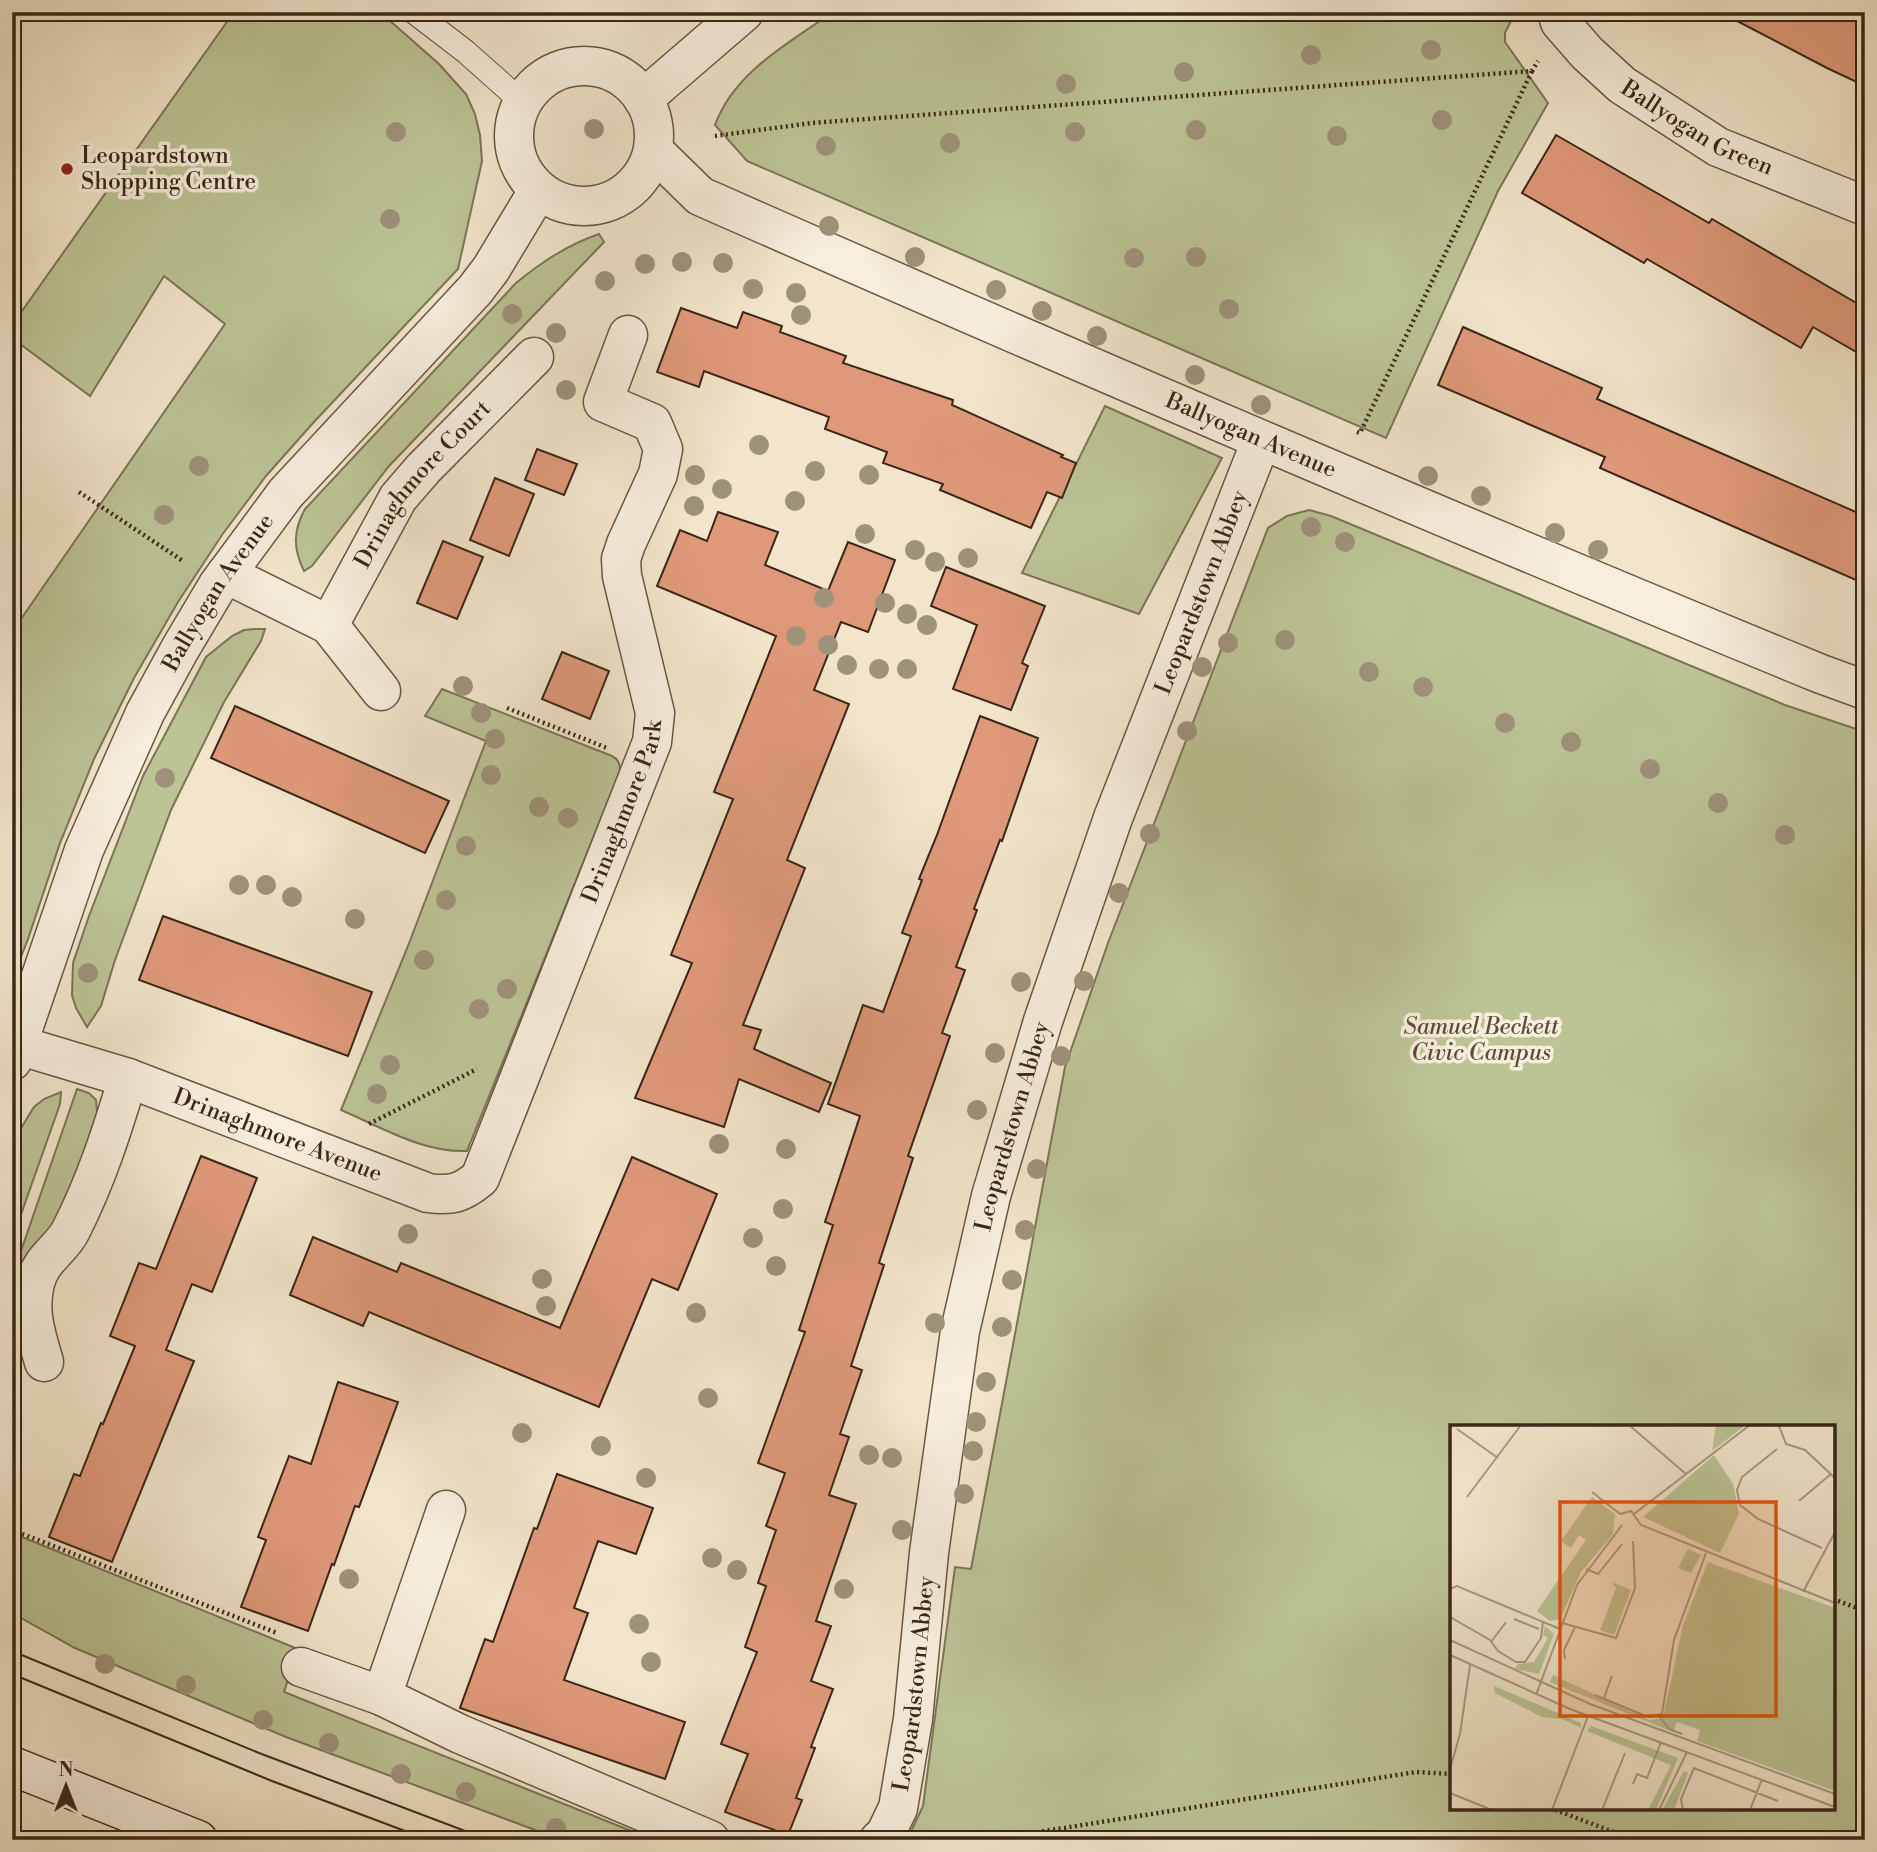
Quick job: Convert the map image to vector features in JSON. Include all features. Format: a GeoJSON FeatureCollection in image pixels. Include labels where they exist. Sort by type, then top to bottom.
{"type":"FeatureCollection","features":[{"type":"Feature","properties":{"kind":"street"},"geometry":{"type":"LineString","coordinates":[[643,99],[744,12]]}},
{"type":"Feature","properties":{"kind":"street","name":"Ballyogan Green"},"geometry":{"type":"LineString","coordinates":[[1559,17],[1587,53],[1622,85],[1718,147],[1865,206]]}},
{"type":"Feature","properties":{"kind":"street"},"geometry":{"type":"LineString","coordinates":[[584,65],[612,71],[637,88],[650,110],[654,126],[654,151],[642,177],[618,199],[590,208],[556,202],[538,191],[522,173],[514,149],[513,125],[522,102],[538,80],[566,68],[584,65]]}},
{"type":"Feature","properties":{"kind":"street","name":"Ballyogan Avenue"},"geometry":{"type":"LineString","coordinates":[[654,151],[700,196],[1538,559],[1865,690]]}},
{"type":"Feature","properties":{"kind":"street","name":"Ballyogan Avenue"},"geometry":{"type":"LineString","coordinates":[[15,1053],[84,850],[145,713],[222,580],[286,493],[475,290],[491,269],[538,191]]}},
{"type":"Feature","properties":{"kind":"street","name":"Drinaghmore Park"},"geometry":{"type":"LineString","coordinates":[[428,1193],[449,1196],[466,1189],[480,1178],[652,743],[655,713],[625,587],[621,559],[658,474],[663,449],[652,422],[603,402],[628,335]]}},
{"type":"Feature","properties":{"kind":"street","name":"Drinaghmore Court"},"geometry":{"type":"LineString","coordinates":[[329,625],[398,498],[423,469],[534,357]]}},
{"type":"Feature","properties":{"kind":"street","name":"Leopardstown Abbey"},"geometry":{"type":"LineString","coordinates":[[879,1840],[886,1835],[898,1808],[913,1719],[929,1553],[960,1331],[991,1196],[1043,1021],[1114,818],[1261,441]]}},
{"type":"Feature","properties":{"kind":"street"},"geometry":{"type":"LineString","coordinates":[[222,580],[329,625],[381,691]]}},
{"type":"Feature","properties":{"kind":"street","name":"Drinaghmore Avenue"},"geometry":{"type":"LineString","coordinates":[[15,1053],[128,1078],[428,1193]]}},
{"type":"Feature","properties":{"kind":"street"},"geometry":{"type":"LineString","coordinates":[[44,1362],[31,1310],[35,1280],[52,1251],[69,1235],[91,1191],[128,1078]]}},
{"type":"Feature","properties":{"kind":"street"},"geometry":{"type":"LineString","coordinates":[[382,1696],[446,1510]]}},
{"type":"Feature","properties":{"kind":"street"},"geometry":{"type":"LineString","coordinates":[[292,1652],[460,1734],[710,1840]]}},
{"type":"Feature","properties":{"kind":"street"},"geometry":{"type":"LineString","coordinates":[[12,1766],[198,1840]]}},
{"type":"Feature","properties":{"kind":"lane"},"geometry":{"type":"LineString","coordinates":[[414,12],[466,52],[522,102]]}},
{"type":"Feature","properties":{"kind":"path"},"geometry":{"type":"LineString","coordinates":[[1352,429],[1360,433],[1559,17]]}},
{"type":"Feature","properties":{"kind":"path"},"geometry":{"type":"LineString","coordinates":[[715,136],[811,123],[1532,71]]}},
{"type":"Feature","properties":{"kind":"path"},"geometry":{"type":"LineString","coordinates":[[79,492],[222,580]]}},
{"type":"Feature","properties":{"kind":"path"},"geometry":{"type":"LineString","coordinates":[[507,708],[645,762]]}},
{"type":"Feature","properties":{"kind":"path"},"geometry":{"type":"LineString","coordinates":[[363,1127],[495,1060],[524,1068]]}},
{"type":"Feature","properties":{"kind":"path"},"geometry":{"type":"LineString","coordinates":[[12,1530],[292,1652]]}},
{"type":"Feature","properties":{"kind":"path"},"geometry":{"type":"LineString","coordinates":[[1835,1600],[1865,1611]]}},
{"type":"Feature","properties":{"kind":"path"},"geometry":{"type":"LineString","coordinates":[[988,1840],[1416,1772],[1450,1774]]}},
{"type":"Feature","properties":{"kind":"path"},"geometry":{"type":"LineString","coordinates":[[1555,1810],[1635,1840]]}},
{"type":"Feature","properties":{"kind":"path"},"geometry":{"type":"LineString","coordinates":[[12,1832],[33,1840]]}},
{"type":"Feature","properties":{"kind":"green space"},"geometry":{"type":"Polygon","coordinates":[[[234,12],[380,12],[439,64],[466,94],[475,114],[482,161],[458,269],[266,476],[222,535],[178,602],[134,678],[94,759],[60,843],[12,980],[12,632],[225,324],[164,276],[90,396],[12,338],[12,325],[234,12]]]}},
{"type":"Feature","properties":{"kind":"green space"},"geometry":{"type":"Polygon","coordinates":[[[833,12],[1509,12],[1511,21],[1505,33],[1505,42],[1548,103],[1498,191],[1386,438],[747,161],[715,125],[724,106],[735,89],[765,60],[833,12]]]}},
{"type":"Feature","properties":{"kind":"green space"},"geometry":{"type":"Polygon","coordinates":[[[599,234],[604,242],[389,466],[312,566],[304,571],[296,540],[298,525],[305,509],[516,283],[555,255],[599,234]]]}},
{"type":"Feature","properties":{"kind":"green space"},"geometry":{"type":"Polygon","coordinates":[[[1105,406],[1222,458],[1139,614],[1022,573],[1105,406]]]}},
{"type":"Feature","properties":{"kind":"green space","name":"Samuel Beckett Civic Campus"},"geometry":{"type":"Polygon","coordinates":[[[1309,510],[1331,516],[1785,705],[1865,732],[1865,1840],[907,1840],[923,1806],[955,1567],[971,1569],[1065,1067],[1108,943],[1268,528],[1287,516],[1309,510]]]}},
{"type":"Feature","properties":{"kind":"green space"},"geometry":{"type":"Polygon","coordinates":[[[265,629],[261,641],[224,702],[171,810],[115,960],[101,1006],[87,1027],[72,995],[73,963],[143,776],[206,657],[244,630],[265,629]]]}},
{"type":"Feature","properties":{"kind":"green space"},"geometry":{"type":"Polygon","coordinates":[[[442,689],[612,756],[620,768],[467,1151],[451,1151],[418,1143],[341,1110],[408,946],[486,741],[425,716],[442,689]]]}},
{"type":"Feature","properties":{"kind":"green space"},"geometry":{"type":"Polygon","coordinates":[[[77,1089],[89,1093],[96,1100],[98,1123],[58,1222],[15,1295],[12,1318],[12,1277],[77,1089]]]}},
{"type":"Feature","properties":{"kind":"green space"},"geometry":{"type":"Polygon","coordinates":[[[61,1092],[60,1104],[12,1240],[12,1143],[34,1107],[44,1099],[61,1092]]]}},
{"type":"Feature","properties":{"kind":"green space"},"geometry":{"type":"Polygon","coordinates":[[[12,1533],[298,1649],[284,1692],[654,1840],[562,1840],[286,1737],[75,1648],[12,1613],[12,1533]]]}},
{"type":"Feature","properties":{"kind":"building"},"geometry":{"type":"Polygon","coordinates":[[[1720,12],[1865,12],[1865,86],[1827,68],[1720,12]]]}},
{"type":"Feature","properties":{"kind":"building"},"geometry":{"type":"Polygon","coordinates":[[[1556,135],[1709,223],[1712,219],[1865,308],[1865,357],[1813,327],[1801,348],[1647,259],[1644,263],[1522,193],[1556,135]]]}},
{"type":"Feature","properties":{"kind":"building"},"geometry":{"type":"Polygon","coordinates":[[[681,308],[737,328],[743,312],[782,326],[780,332],[846,356],[843,363],[953,400],[952,405],[1076,463],[1062,498],[1047,492],[1031,528],[940,490],[943,484],[883,463],[887,452],[825,429],[829,417],[704,371],[699,387],[657,372],[681,308]]]}},
{"type":"Feature","properties":{"kind":"building"},"geometry":{"type":"Polygon","coordinates":[[[1463,327],[1602,388],[1597,399],[1865,516],[1865,584],[1600,468],[1605,457],[1438,385],[1463,327]]]}},
{"type":"Feature","properties":{"kind":"building"},"geometry":{"type":"Polygon","coordinates":[[[537,449],[577,464],[564,495],[525,480],[537,449]]]}},
{"type":"Feature","properties":{"kind":"building"},"geometry":{"type":"Polygon","coordinates":[[[495,478],[534,494],[509,556],[470,540],[495,478]]]}},
{"type":"Feature","properties":{"kind":"building"},"geometry":{"type":"Polygon","coordinates":[[[718,512],[778,532],[765,565],[828,591],[848,542],[895,560],[868,632],[841,622],[814,690],[849,704],[787,860],[805,868],[743,1025],[761,1030],[754,1049],[831,1083],[819,1112],[739,1079],[724,1127],[635,1098],[692,963],[671,955],[733,799],[714,792],[776,636],[657,586],[680,530],[707,541],[718,512]]]}},
{"type":"Feature","properties":{"kind":"building"},"geometry":{"type":"Polygon","coordinates":[[[443,541],[483,557],[457,619],[417,603],[443,541]]]}},
{"type":"Feature","properties":{"kind":"building"},"geometry":{"type":"Polygon","coordinates":[[[946,567],[1045,606],[1022,663],[1028,666],[1011,710],[953,689],[977,625],[931,606],[946,567]]]}},
{"type":"Feature","properties":{"kind":"building"},"geometry":{"type":"Polygon","coordinates":[[[562,652],[609,671],[590,719],[542,699],[562,652]]]}},
{"type":"Feature","properties":{"kind":"building"},"geometry":{"type":"Polygon","coordinates":[[[235,706],[449,801],[425,853],[211,758],[235,706]]]}},
{"type":"Feature","properties":{"kind":"building"},"geometry":{"type":"Polygon","coordinates":[[[980,716],[1038,738],[1002,841],[1000,840],[974,909],[977,910],[956,967],[965,970],[942,1033],[950,1036],[908,1156],[913,1158],[879,1263],[884,1265],[851,1366],[862,1370],[840,1434],[849,1437],[829,1495],[856,1504],[816,1621],[831,1626],[811,1681],[833,1689],[811,1747],[815,1748],[796,1798],[802,1800],[788,1835],[725,1812],[748,1754],[721,1744],[757,1652],[745,1647],[766,1586],[758,1583],[776,1530],[766,1526],[785,1473],[758,1463],[805,1332],[799,1330],[833,1225],[825,1222],[860,1116],[828,1104],[863,1005],[883,1012],[911,936],[902,933],[922,880],[919,879],[980,716]]]}},
{"type":"Feature","properties":{"kind":"building"},"geometry":{"type":"Polygon","coordinates":[[[163,916],[372,992],[348,1056],[139,980],[163,916]]]}},
{"type":"Feature","properties":{"kind":"building"},"geometry":{"type":"Polygon","coordinates":[[[201,1156],[257,1178],[212,1292],[192,1284],[166,1350],[194,1361],[112,1562],[49,1537],[74,1474],[80,1476],[135,1346],[110,1336],[139,1263],[156,1269],[201,1156]]]}},
{"type":"Feature","properties":{"kind":"building"},"geometry":{"type":"Polygon","coordinates":[[[632,1157],[717,1194],[678,1290],[652,1279],[599,1407],[369,1312],[363,1326],[290,1295],[313,1237],[397,1272],[401,1263],[560,1328],[632,1157]]]}},
{"type":"Feature","properties":{"kind":"building"},"geometry":{"type":"Polygon","coordinates":[[[338,1382],[398,1402],[359,1507],[355,1506],[334,1565],[332,1564],[308,1631],[241,1607],[266,1540],[258,1537],[289,1456],[311,1464],[338,1382]]]}},
{"type":"Feature","properties":{"kind":"building"},"geometry":{"type":"Polygon","coordinates":[[[557,1474],[653,1508],[636,1554],[598,1541],[574,1608],[588,1613],[564,1680],[685,1722],[665,1779],[460,1708],[485,1639],[493,1642],[534,1528],[537,1529],[557,1474]]]}},
{"type":"Feature","properties":{"kind":"tram line"},"geometry":{"type":"LineString","coordinates":[[12,1651],[259,1753],[489,1840]]}},
{"type":"Feature","properties":{"kind":"tram line"},"geometry":{"type":"LineString","coordinates":[[12,1674],[272,1781],[429,1840]]}},
{"type":"Feature","properties":{"kind":"place","name":"Leopardstown Shopping Centre"},"geometry":{"type":"Point","coordinates":[67,169]}}]}
